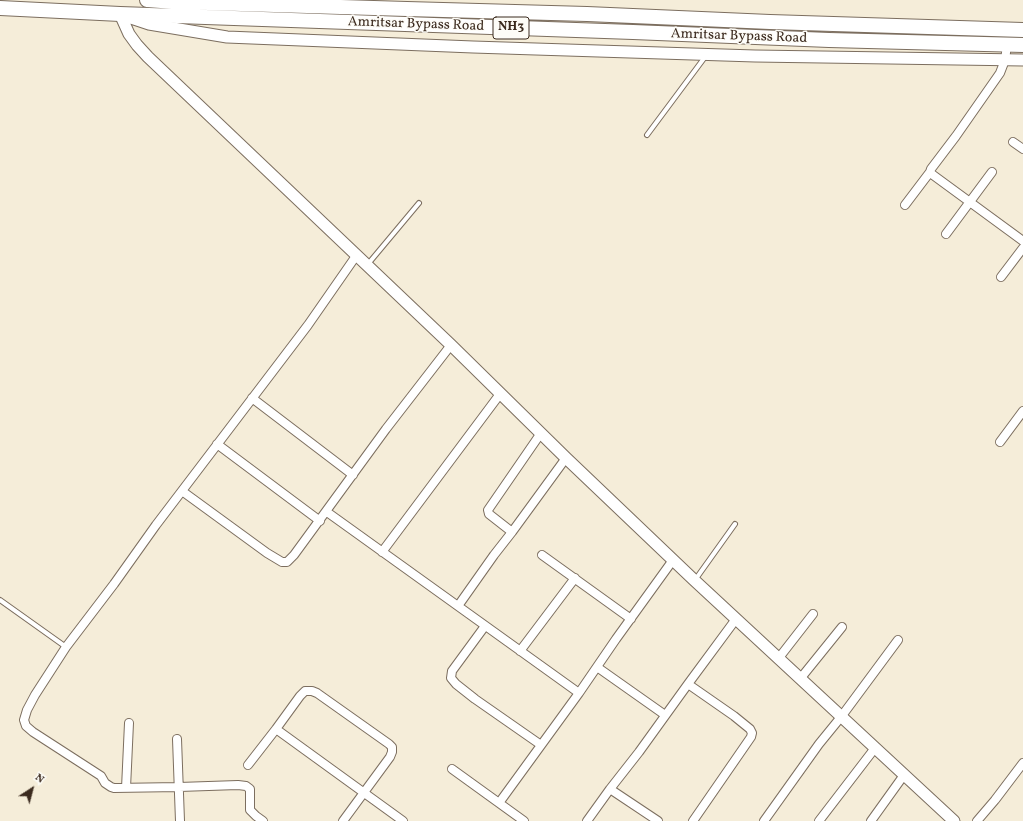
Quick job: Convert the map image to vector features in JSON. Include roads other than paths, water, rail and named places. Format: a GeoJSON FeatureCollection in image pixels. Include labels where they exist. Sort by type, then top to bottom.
{"type":"FeatureCollection","features":[{"type":"Feature","properties":{"kind":"highway","name":"Amritsar Bypass Road"},"geometry":{"type":"LineString","coordinates":[[147,0],[175,2],[320,3],[407,9],[1023,30]]}},
{"type":"Feature","properties":{"kind":"highway","name":"Amritsar Bypass Road"},"geometry":{"type":"LineString","coordinates":[[0,8],[320,22],[829,40],[1023,45]]}},
{"type":"Feature","properties":{"kind":"street"},"geometry":{"type":"LineString","coordinates":[[320,3],[320,22]]}},
{"type":"Feature","properties":{"kind":"street"},"geometry":{"type":"LineString","coordinates":[[120,14],[149,24],[227,37],[480,48],[707,55],[1023,60]]}},
{"type":"Feature","properties":{"kind":"street"},"geometry":{"type":"LineString","coordinates":[[120,14],[129,34],[148,57],[694,580],[954,821]]}},
{"type":"Feature","properties":{"kind":"street"},"geometry":{"type":"LineString","coordinates":[[905,205],[995,81],[1005,60],[1007,45]]}},
{"type":"Feature","properties":{"kind":"street"},"geometry":{"type":"LineString","coordinates":[[1013,142],[1023,149]]}},
{"type":"Feature","properties":{"kind":"street"},"geometry":{"type":"LineString","coordinates":[[930,172],[932,176],[1023,241]]}},
{"type":"Feature","properties":{"kind":"street"},"geometry":{"type":"LineString","coordinates":[[946,234],[992,172]]}},
{"type":"Feature","properties":{"kind":"street"},"geometry":{"type":"LineString","coordinates":[[1001,277],[1023,248]]}},
{"type":"Feature","properties":{"kind":"street"},"geometry":{"type":"LineString","coordinates":[[263,821],[250,810],[250,789],[246,786],[111,787],[100,776],[33,732],[26,726],[24,720],[25,714],[35,695],[66,647],[114,584],[156,525],[308,325],[356,256]]}},
{"type":"Feature","properties":{"kind":"street"},"geometry":{"type":"LineString","coordinates":[[182,491],[267,553],[284,563],[290,560],[450,345]]}},
{"type":"Feature","properties":{"kind":"street"},"geometry":{"type":"LineString","coordinates":[[382,552],[500,394]]}},
{"type":"Feature","properties":{"kind":"street"},"geometry":{"type":"LineString","coordinates":[[252,398],[353,475]]}},
{"type":"Feature","properties":{"kind":"street"},"geometry":{"type":"LineString","coordinates":[[1000,442],[1022,416]]}},
{"type":"Feature","properties":{"kind":"street"},"geometry":{"type":"LineString","coordinates":[[512,532],[489,514],[488,510],[541,433]]}},
{"type":"Feature","properties":{"kind":"street"},"geometry":{"type":"LineString","coordinates":[[217,444],[320,521]]}},
{"type":"Feature","properties":{"kind":"street"},"geometry":{"type":"LineString","coordinates":[[458,606],[566,458]]}},
{"type":"Feature","properties":{"kind":"street"},"geometry":{"type":"LineString","coordinates":[[327,512],[579,693]]}},
{"type":"Feature","properties":{"kind":"street"},"geometry":{"type":"LineString","coordinates":[[542,554],[631,619]]}},
{"type":"Feature","properties":{"kind":"street"},"geometry":{"type":"LineString","coordinates":[[499,803],[673,560]]}},
{"type":"Feature","properties":{"kind":"street"},"geometry":{"type":"LineString","coordinates":[[520,651],[575,578]]}},
{"type":"Feature","properties":{"kind":"street"},"geometry":{"type":"LineString","coordinates":[[778,659],[813,614]]}},
{"type":"Feature","properties":{"kind":"street"},"geometry":{"type":"LineString","coordinates":[[587,821],[736,619]]}},
{"type":"Feature","properties":{"kind":"street"},"geometry":{"type":"LineString","coordinates":[[485,626],[452,671],[451,678],[456,684],[476,699],[541,745]]}},
{"type":"Feature","properties":{"kind":"street"},"geometry":{"type":"LineString","coordinates":[[800,679],[842,627]]}},
{"type":"Feature","properties":{"kind":"street"},"geometry":{"type":"LineString","coordinates":[[764,821],[819,744],[898,640]]}},
{"type":"Feature","properties":{"kind":"street"},"geometry":{"type":"LineString","coordinates":[[597,667],[665,715]]}},
{"type":"Feature","properties":{"kind":"street"},"geometry":{"type":"LineString","coordinates":[[688,684],[734,716],[750,729],[752,733],[751,737],[693,821]]}},
{"type":"Feature","properties":{"kind":"street"},"geometry":{"type":"LineString","coordinates":[[248,765],[300,696],[305,691],[317,693],[389,744],[392,748],[390,757],[342,821]]}},
{"type":"Feature","properties":{"kind":"street"},"geometry":{"type":"LineString","coordinates":[[126,788],[129,723]]}},
{"type":"Feature","properties":{"kind":"street"},"geometry":{"type":"LineString","coordinates":[[276,729],[403,821]]}},
{"type":"Feature","properties":{"kind":"street"},"geometry":{"type":"LineString","coordinates":[[177,739],[180,821]]}},
{"type":"Feature","properties":{"kind":"street"},"geometry":{"type":"LineString","coordinates":[[819,821],[875,748]]}},
{"type":"Feature","properties":{"kind":"street"},"geometry":{"type":"LineString","coordinates":[[977,821],[1023,763]]}},
{"type":"Feature","properties":{"kind":"street"},"geometry":{"type":"LineString","coordinates":[[452,769],[524,821]]}},
{"type":"Feature","properties":{"kind":"street"},"geometry":{"type":"LineString","coordinates":[[871,821],[904,775]]}},
{"type":"Feature","properties":{"kind":"street"},"geometry":{"type":"LineString","coordinates":[[610,788],[658,821]]}},
{"type":"Feature","properties":{"kind":"lane"},"geometry":{"type":"LineString","coordinates":[[647,135],[707,55]]}},
{"type":"Feature","properties":{"kind":"lane"},"geometry":{"type":"LineString","coordinates":[[366,266],[418,203]]}},
{"type":"Feature","properties":{"kind":"lane"},"geometry":{"type":"LineString","coordinates":[[694,580],[735,524]]}},
{"type":"Feature","properties":{"kind":"lane"},"geometry":{"type":"LineString","coordinates":[[0,600],[66,647]]}}]}
